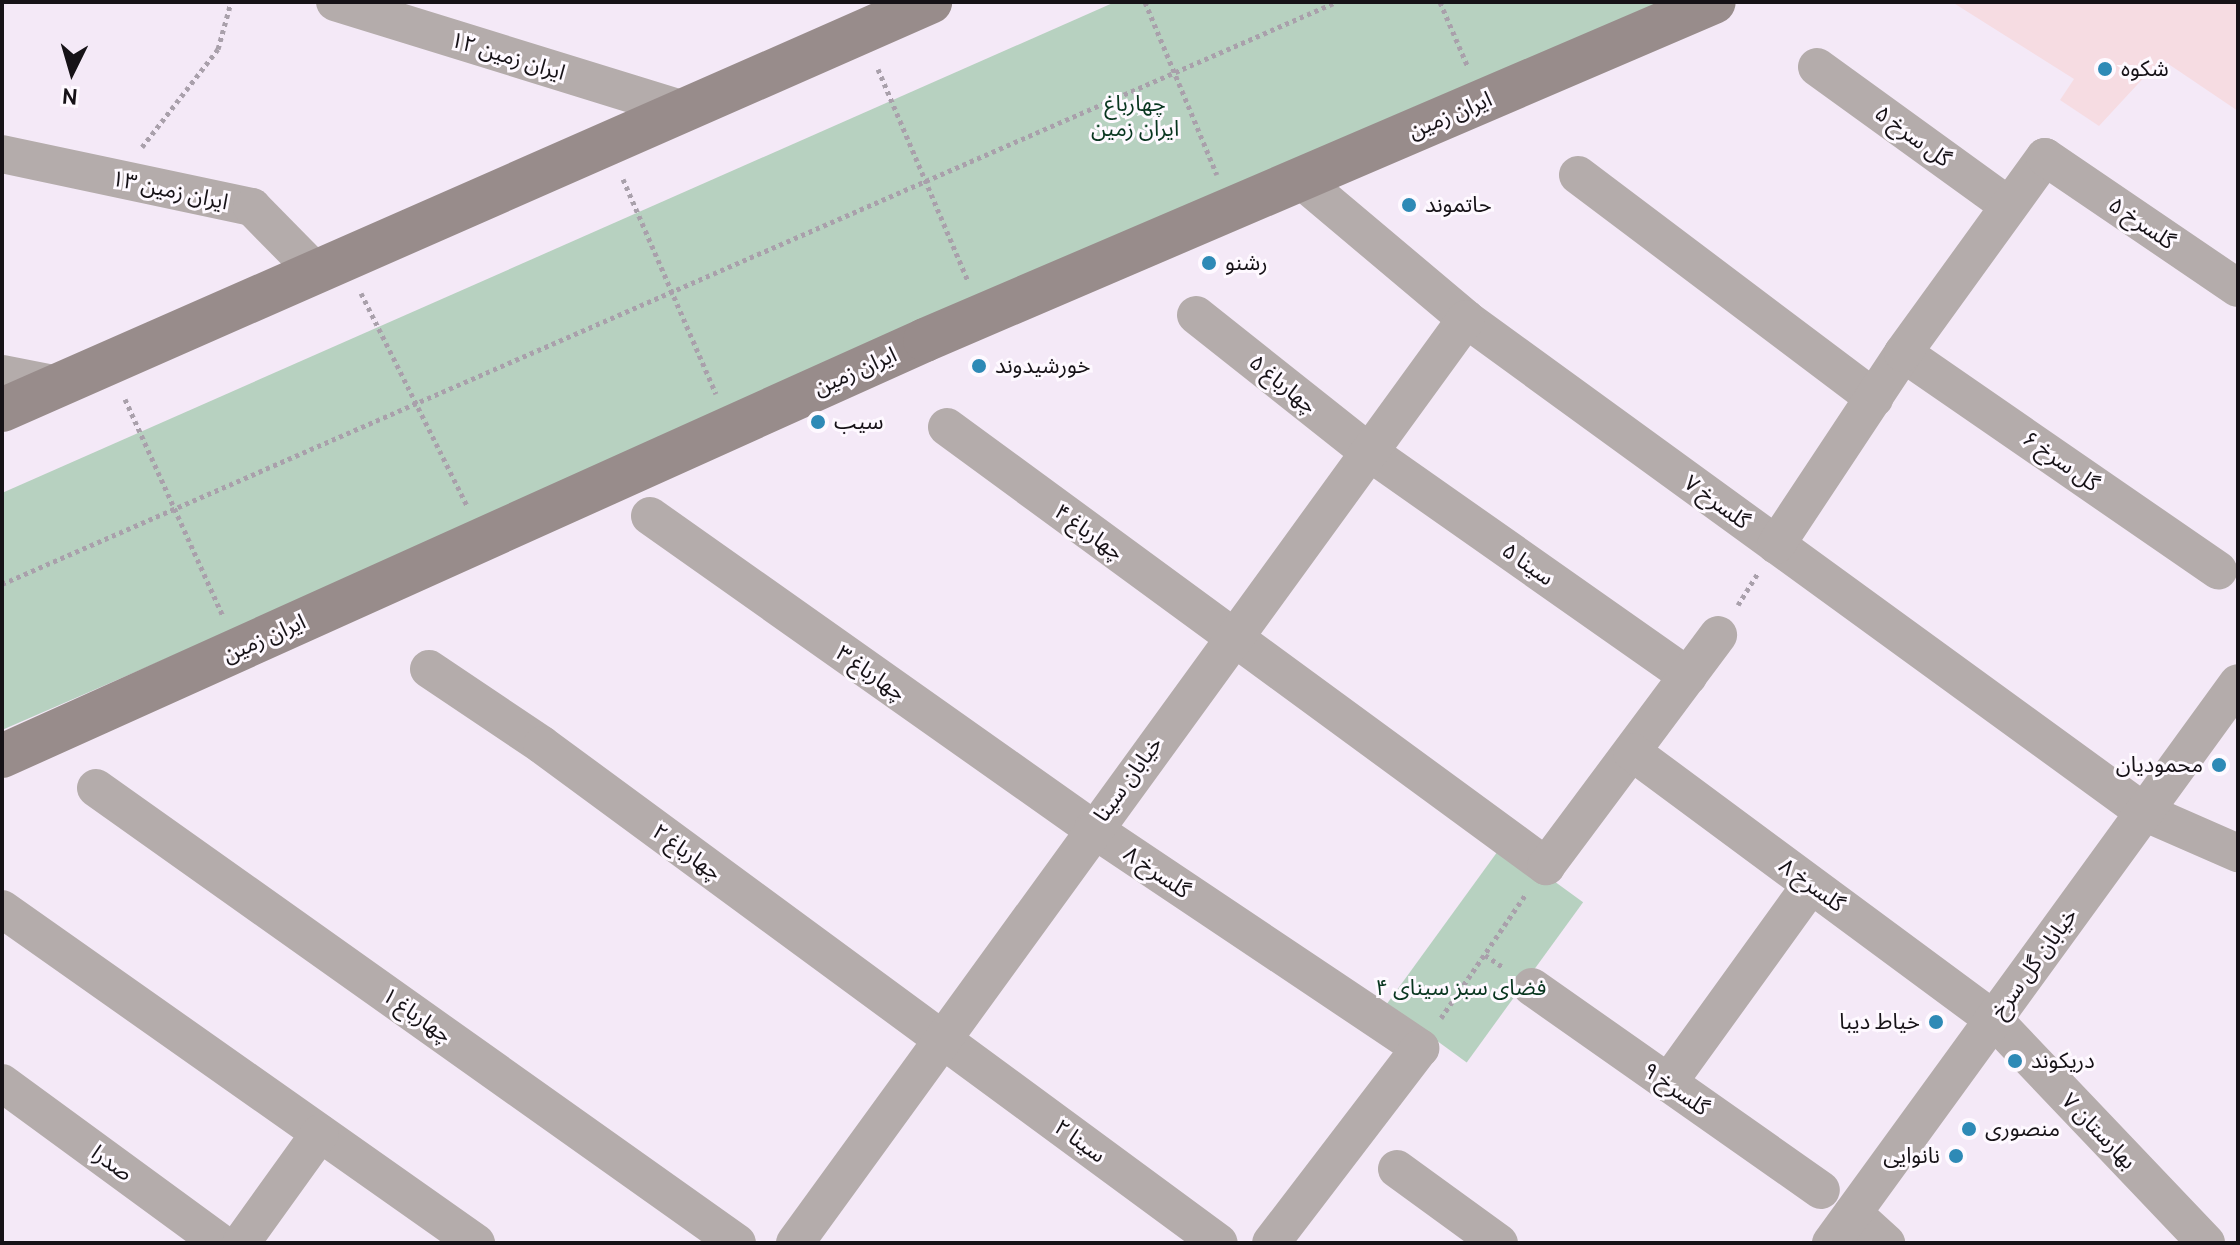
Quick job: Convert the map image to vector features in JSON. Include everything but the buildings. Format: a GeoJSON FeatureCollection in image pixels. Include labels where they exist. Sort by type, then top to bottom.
{"type":"FeatureCollection","features":[{"type":"Feature","properties":{"kind":"main road"},"geometry":{"type":"LineString","coordinates":[[2,410],[680,109],[930,2]]}},
{"type":"Feature","properties":{"kind":"main road","name":"ایران زمین"},"geometry":{"type":"LineString","coordinates":[[2,756],[983,315],[1714,2]]}},
{"type":"Feature","properties":{"kind":"street","name":"ایران زمین ۱۲"},"geometry":{"type":"LineString","coordinates":[[335,2],[680,109]]}},
{"type":"Feature","properties":{"kind":"street","name":"گل سرخ ۵"},"geometry":{"type":"LineString","coordinates":[[1817,67],[2009,206]]}},
{"type":"Feature","properties":{"kind":"street","name":"ایران زمین ۱۳"},"geometry":{"type":"LineString","coordinates":[[2,154],[252,207],[329,264]]}},
{"type":"Feature","properties":{"kind":"street","name":"گلسرخ ۵"},"geometry":{"type":"LineString","coordinates":[[2009,206],[2045,157],[2238,288]]}},
{"type":"Feature","properties":{"kind":"street"},"geometry":{"type":"LineString","coordinates":[[1578,175],[1874,398]]}},
{"type":"Feature","properties":{"kind":"street","name":"گلسرخ ۷"},"geometry":{"type":"LineString","coordinates":[[1300,179],[1466,319],[2144,812],[2238,853]]}},
{"type":"Feature","properties":{"kind":"street"},"geometry":{"type":"LineString","coordinates":[[1776,545],[1903,353],[2009,206]]}},
{"type":"Feature","properties":{"kind":"street","name":"چهارباغ ۵"},"geometry":{"type":"LineString","coordinates":[[1196,315],[1369,452]]}},
{"type":"Feature","properties":{"kind":"street","name":"خیابان سینا"},"geometry":{"type":"LineString","coordinates":[[795,1243],[1233,635],[1466,319]]}},
{"type":"Feature","properties":{"kind":"street","name":"گل سرخ ۶"},"geometry":{"type":"LineString","coordinates":[[1903,353],[2218,570]]}},
{"type":"Feature","properties":{"kind":"street"},"geometry":{"type":"LineString","coordinates":[[2,374],[58,385]]}},
{"type":"Feature","properties":{"kind":"street","name":"چهارباغ ۴"},"geometry":{"type":"LineString","coordinates":[[947,427],[1546,866]]}},
{"type":"Feature","properties":{"kind":"street","name":"سینا ۵"},"geometry":{"type":"LineString","coordinates":[[1369,452],[1688,676]]}},
{"type":"Feature","properties":{"kind":"street","name":"چهارباغ ۳"},"geometry":{"type":"LineString","coordinates":[[650,516],[1093,829]]}},
{"type":"Feature","properties":{"kind":"street"},"geometry":{"type":"LineString","coordinates":[[1546,866],[1718,635]]}},
{"type":"Feature","properties":{"kind":"street","name":"چهارباغ ۲"},"geometry":{"type":"LineString","coordinates":[[429,669],[542,745],[941,1039]]}},
{"type":"Feature","properties":{"kind":"street","name":"خیابان گل سرخ"},"geometry":{"type":"LineString","coordinates":[[1831,1243],[2238,683]]}},
{"type":"Feature","properties":{"kind":"street","name":"گلسرخ ۸"},"geometry":{"type":"LineString","coordinates":[[1632,752],[1993,1019]]}},
{"type":"Feature","properties":{"kind":"street","name":"چهارباغ ۱"},"geometry":{"type":"LineString","coordinates":[[96,788],[737,1243]]}},
{"type":"Feature","properties":{"kind":"street","name":"گلسرخ ۸"},"geometry":{"type":"LineString","coordinates":[[1093,829],[1420,1048]]}},
{"type":"Feature","properties":{"kind":"street"},"geometry":{"type":"LineString","coordinates":[[1668,1083],[1811,885]]}},
{"type":"Feature","properties":{"kind":"street"},"geometry":{"type":"LineString","coordinates":[[2,909],[476,1243]]}},
{"type":"Feature","properties":{"kind":"street","name":"گلسرخ ۹"},"geometry":{"type":"LineString","coordinates":[[1532,987],[1821,1190]]}},
{"type":"Feature","properties":{"kind":"street","name":"بهارستان ۷"},"geometry":{"type":"LineString","coordinates":[[1993,1019],[2206,1243]]}},
{"type":"Feature","properties":{"kind":"street","name":"سینا ۲"},"geometry":{"type":"LineString","coordinates":[[941,1039],[1219,1243]]}},
{"type":"Feature","properties":{"kind":"street"},"geometry":{"type":"LineString","coordinates":[[1271,1243],[1420,1048]]}},
{"type":"Feature","properties":{"kind":"street","name":"صدرا"},"geometry":{"type":"LineString","coordinates":[[2,1083],[221,1243]]}},
{"type":"Feature","properties":{"kind":"street"},"geometry":{"type":"LineString","coordinates":[[241,1243],[320,1133]]}},
{"type":"Feature","properties":{"kind":"street"},"geometry":{"type":"LineString","coordinates":[[1397,1169],[1499,1243]]}},
{"type":"Feature","properties":{"kind":"street"},"geometry":{"type":"LineString","coordinates":[[1853,1213],[1886,1243]]}},
{"type":"Feature","properties":{"kind":"path"},"geometry":{"type":"LineString","coordinates":[[126,181],[156,122],[188,91],[218,49],[231,2]]}},
{"type":"Feature","properties":{"kind":"path"},"geometry":{"type":"LineString","coordinates":[[1145,2],[1231,208]]}},
{"type":"Feature","properties":{"kind":"path"},"geometry":{"type":"LineString","coordinates":[[2,584],[1336,2]]}},
{"type":"Feature","properties":{"kind":"path"},"geometry":{"type":"LineString","coordinates":[[1440,2],[1482,101]]}},
{"type":"Feature","properties":{"kind":"path"},"geometry":{"type":"LineString","coordinates":[[862,31],[983,315]]}},
{"type":"Feature","properties":{"kind":"path"},"geometry":{"type":"LineString","coordinates":[[607,142],[730,428]]}},
{"type":"Feature","properties":{"kind":"path"},"geometry":{"type":"LineString","coordinates":[[329,264],[416,403],[483,539]]}},
{"type":"Feature","properties":{"kind":"path"},"geometry":{"type":"LineString","coordinates":[[108,363],[239,650]]}},
{"type":"Feature","properties":{"kind":"path"},"geometry":{"type":"LineString","coordinates":[[1718,635],[1776,545]]}},
{"type":"Feature","properties":{"kind":"path"},"geometry":{"type":"LineString","coordinates":[[1420,1048],[1546,866]]}},
{"type":"Feature","properties":{"kind":"shaded area","name":"شکوه"},"geometry":{"type":"Polygon","coordinates":[[[1952,2],[2238,2],[2238,111],[2161,59],[2099,126],[2060,100],[2074,79],[1952,2]]]}},
{"type":"Feature","properties":{"kind":"green space","name":"چهارباغ ایران زمین"},"geometry":{"type":"Polygon","coordinates":[[[1115,2],[1674,2],[2,730],[2,493],[1115,2]]]}},
{"type":"Feature","properties":{"kind":"green space","name":"فضای سبز سینای ۴"},"geometry":{"type":"Polygon","coordinates":[[[1503,844],[1583,902],[1467,1062],[1387,1004],[1503,844]]]}},
{"type":"Feature","properties":{"kind":"place","name":"شکوه"},"geometry":{"type":"Point","coordinates":[2105,69]}},
{"type":"Feature","properties":{"kind":"place","name":"حاتموند"},"geometry":{"type":"Point","coordinates":[1409,205]}},
{"type":"Feature","properties":{"kind":"place","name":"رشنو"},"geometry":{"type":"Point","coordinates":[1209,263]}},
{"type":"Feature","properties":{"kind":"place","name":"خورشیدوند"},"geometry":{"type":"Point","coordinates":[979,366]}},
{"type":"Feature","properties":{"kind":"place","name":"سیب"},"geometry":{"type":"Point","coordinates":[818,422]}},
{"type":"Feature","properties":{"kind":"place","name":"محمودیان"},"geometry":{"type":"Point","coordinates":[2219,765]}},
{"type":"Feature","properties":{"kind":"place","name":"خیاط دیبا"},"geometry":{"type":"Point","coordinates":[1936,1022]}},
{"type":"Feature","properties":{"kind":"place","name":"دریکوند"},"geometry":{"type":"Point","coordinates":[2015,1061]}},
{"type":"Feature","properties":{"kind":"place","name":"منصوری"},"geometry":{"type":"Point","coordinates":[1969,1129]}},
{"type":"Feature","properties":{"kind":"place","name":"نانوایی"},"geometry":{"type":"Point","coordinates":[1956,1156]}}]}
